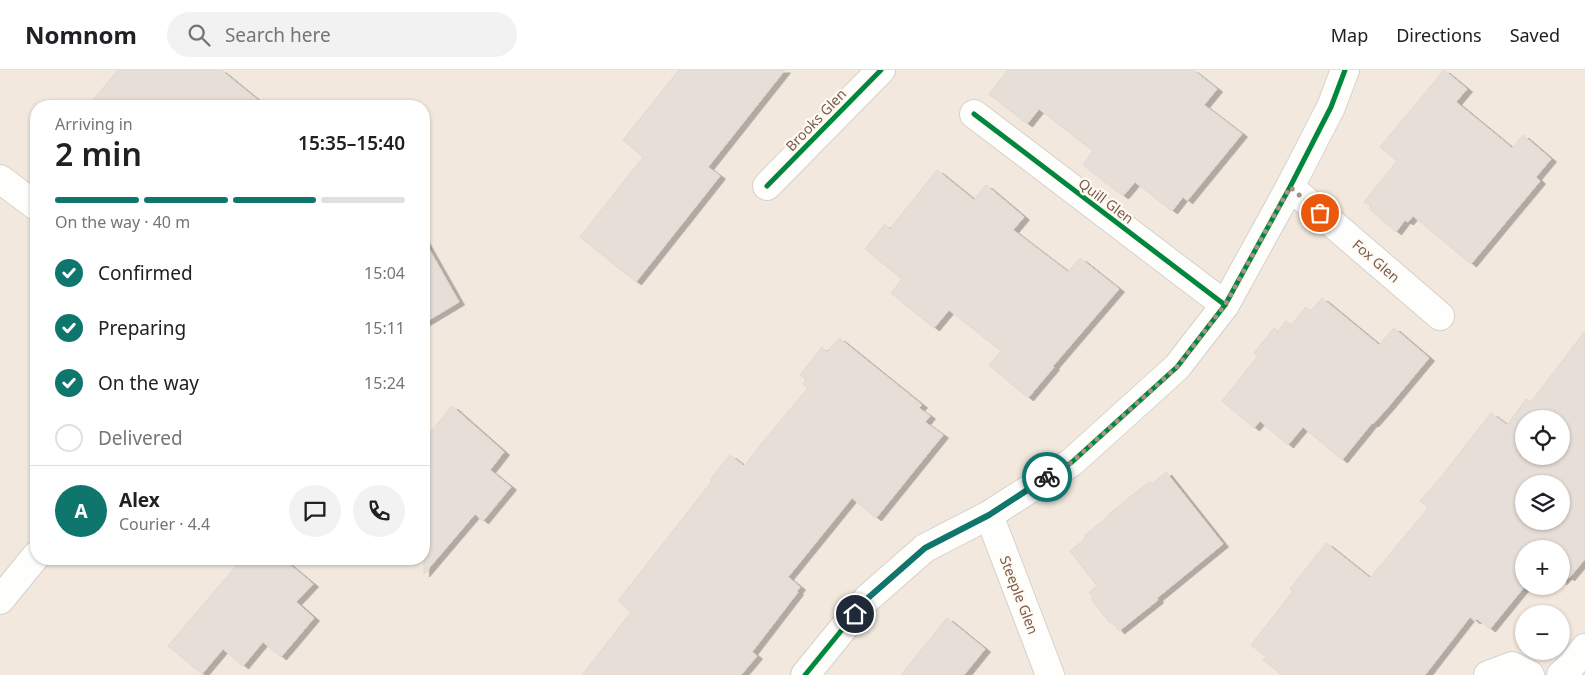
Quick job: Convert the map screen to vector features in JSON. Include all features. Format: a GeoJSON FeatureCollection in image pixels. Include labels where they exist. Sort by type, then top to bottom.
{"type":"FeatureCollection","features":[{"type":"Feature","properties":{"kind":"street","name":"Brooks Glen"},"geometry":{"type":"LineString","coordinates":[[767,186],[881,70]]}},
{"type":"Feature","properties":{"kind":"street"},"geometry":{"type":"LineString","coordinates":[[804,675],[868,598],[925,548],[989,515],[1079,455],[1177,367],[1225,305],[1290,187],[1331,107],[1345,70]]}},
{"type":"Feature","properties":{"kind":"street","name":"Quill Glen"},"geometry":{"type":"LineString","coordinates":[[974,114],[1225,305]]}},
{"type":"Feature","properties":{"kind":"street"},"geometry":{"type":"LineString","coordinates":[[0,179],[30,202]]}},
{"type":"Feature","properties":{"kind":"street","name":"Fox Glen"},"geometry":{"type":"LineString","coordinates":[[1290,187],[1440,316]]}},
{"type":"Feature","properties":{"kind":"street","name":"Steeple Glen"},"geometry":{"type":"LineString","coordinates":[[989,515],[1050,675]]}},
{"type":"Feature","properties":{"kind":"street"},"geometry":{"type":"LineString","coordinates":[[0,600],[30,563]]}},
{"type":"Feature","properties":{"kind":"street"},"geometry":{"type":"LineString","coordinates":[[1561,675],[1585,648]]}},
{"type":"Feature","properties":{"kind":"street"},"geometry":{"type":"LineString","coordinates":[[1488,675],[1512,666],[1530,675]]}},
{"type":"Feature","properties":{"kind":"shaded area"},"geometry":{"type":"Polygon","coordinates":[[[0,70],[1585,70],[1585,675],[0,675],[0,70]]]}},
{"type":"Feature","properties":{"kind":"building"},"geometry":{"type":"Polygon","coordinates":[[[118,70],[221,70],[258,100],[93,100],[118,70]]]}},
{"type":"Feature","properties":{"kind":"building"},"geometry":{"type":"Polygon","coordinates":[[[679,70],[785,70],[708,167],[720,176],[636,282],[580,237],[643,157],[623,140],[679,70]]]}},
{"type":"Feature","properties":{"kind":"building"},"geometry":{"type":"Polygon","coordinates":[[[1008,70],[1193,70],[1217,89],[1204,105],[1242,134],[1187,201],[1183,197],[1172,211],[1135,182],[1123,196],[1083,165],[1093,151],[1039,109],[1027,124],[989,94],[1008,70]]]}},
{"type":"Feature","properties":{"kind":"building"},"geometry":{"type":"Polygon","coordinates":[[[1444,70],[1467,89],[1456,102],[1512,148],[1523,135],[1551,159],[1536,177],[1540,181],[1471,264],[1413,216],[1408,222],[1405,220],[1396,232],[1369,209],[1371,206],[1364,202],[1397,161],[1380,147],[1444,70]]]}},
{"type":"Feature","properties":{"kind":"building"},"geometry":{"type":"Polygon","coordinates":[[[937,170],[974,200],[986,185],[1024,217],[1013,230],[1068,272],[1080,258],[1119,289],[1028,398],[989,365],[1001,351],[949,310],[934,328],[891,293],[902,279],[865,249],[885,224],[890,229],[937,170]]]}},
{"type":"Feature","properties":{"kind":"building"},"geometry":{"type":"Polygon","coordinates":[[[430,251],[459,302],[430,319],[430,251]]]}},
{"type":"Feature","properties":{"kind":"building"},"geometry":{"type":"Polygon","coordinates":[[[1322,298],[1379,345],[1394,328],[1429,358],[1342,460],[1303,427],[1288,445],[1260,421],[1254,428],[1222,401],[1258,356],[1254,353],[1274,328],[1278,331],[1286,321],[1291,325],[1306,307],[1311,311],[1322,298]]]}},
{"type":"Feature","properties":{"kind":"building"},"geometry":{"type":"Polygon","coordinates":[[[1585,331],[1585,559],[1570,577],[1570,540],[1515,540],[1515,595],[1518,595],[1490,629],[1477,619],[1475,621],[1470,617],[1425,675],[1282,675],[1263,660],[1266,657],[1251,645],[1293,591],[1290,589],[1326,543],[1370,578],[1428,508],[1420,501],[1491,413],[1507,425],[1515,414],[1515,465],[1570,465],[1570,410],[1518,410],[1526,399],[1531,402],[1585,331]]]}},
{"type":"Feature","properties":{"kind":"building"},"geometry":{"type":"Polygon","coordinates":[[[839,338],[922,405],[919,408],[930,416],[925,422],[943,435],[876,518],[852,498],[788,577],[800,587],[798,592],[752,652],[757,656],[741,675],[582,675],[631,612],[618,601],[712,481],[710,480],[730,455],[744,466],[808,388],[803,384],[806,379],[800,375],[822,347],[827,352],[839,338]]]}},
{"type":"Feature","properties":{"kind":"building"},"geometry":{"type":"Polygon","coordinates":[[[452,406],[504,452],[490,470],[511,487],[483,521],[475,514],[424,574],[424,565],[430,565],[430,433],[452,406]]]}},
{"type":"Feature","properties":{"kind":"building"},"geometry":{"type":"Polygon","coordinates":[[[1166,472],[1223,544],[1119,631],[1112,622],[1110,623],[1091,599],[1093,597],[1089,592],[1097,586],[1070,551],[1086,538],[1084,536],[1109,514],[1150,481],[1152,484],[1166,472]]]}},
{"type":"Feature","properties":{"kind":"building"},"geometry":{"type":"Polygon","coordinates":[[[237,565],[290,565],[313,584],[296,602],[314,618],[281,657],[263,642],[243,666],[223,649],[202,674],[168,646],[237,565]]]}},
{"type":"Feature","properties":{"kind":"building"},"geometry":{"type":"Polygon","coordinates":[[[947,618],[985,649],[964,675],[901,675],[947,618]]]}},
{"type":"Feature","properties":{"kind":"cycle path"},"geometry":{"type":"LineString","coordinates":[[767,186],[881,70]]}},
{"type":"Feature","properties":{"kind":"cycle path"},"geometry":{"type":"LineString","coordinates":[[805,675],[868,598],[925,548],[989,515],[1072,462],[1177,367],[1225,305],[1290,187],[1331,107],[1345,70]]}},
{"type":"Feature","properties":{"kind":"cycle path"},"geometry":{"type":"LineString","coordinates":[[974,114],[1225,305]]}},
{"type":"Feature","properties":{"kind":"way so far"},"geometry":{"type":"LineString","coordinates":[[1047,477],[1072,462],[1177,367],[1225,305],[1290,187],[1320,213]]}},
{"type":"Feature","properties":{"kind":"route"},"geometry":{"type":"LineString","coordinates":[[855,614],[868,598],[925,548],[989,515],[1047,477]]}}]}
